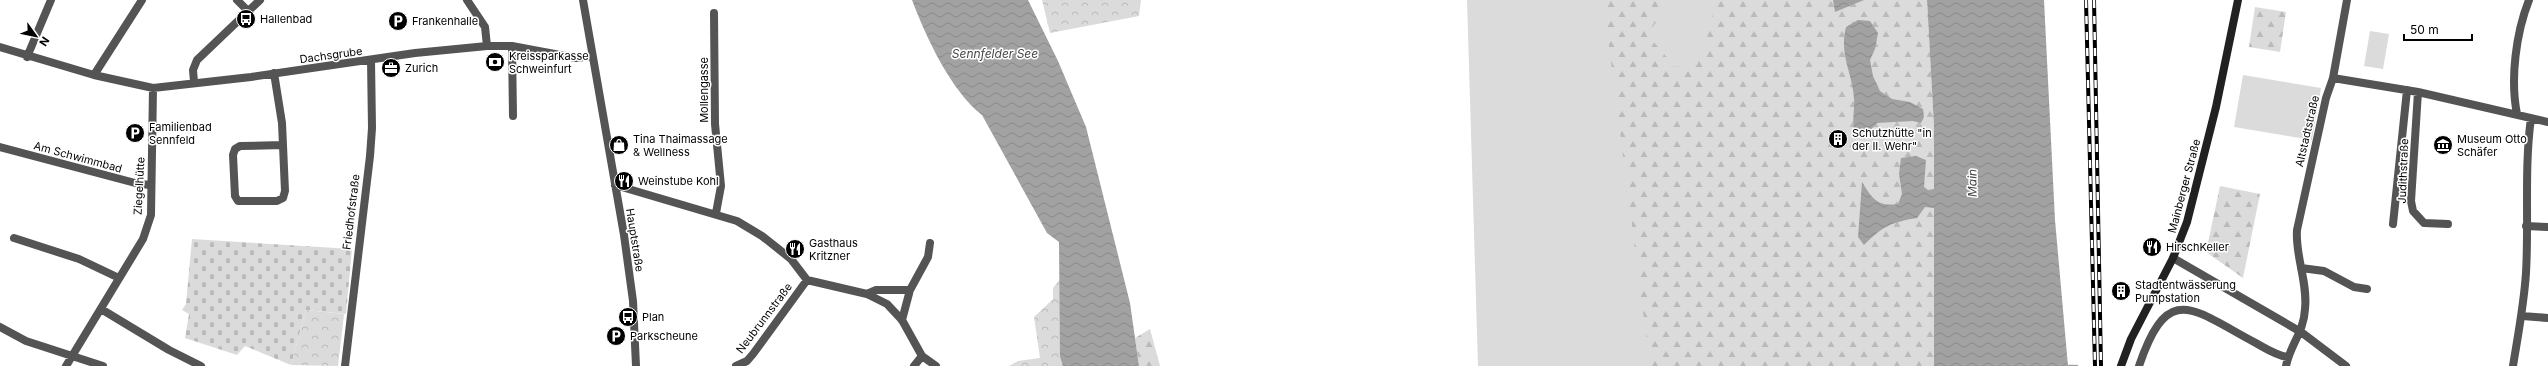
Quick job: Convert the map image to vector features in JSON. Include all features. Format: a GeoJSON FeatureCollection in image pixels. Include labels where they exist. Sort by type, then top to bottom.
{"type":"FeatureCollection","features":[{"type":"Feature","properties":{"kind":"main road","name":"Mainberger Straße"},"geometry":{"type":"LineString","coordinates":[[2121,366],[2131,339],[2173,258],[2194,197],[2238,0]]}},
{"type":"Feature","properties":{"kind":"street"},"geometry":{"type":"LineString","coordinates":[[27,57],[51,0]]}},
{"type":"Feature","properties":{"kind":"street"},"geometry":{"type":"LineString","coordinates":[[94,75],[142,0]]}},
{"type":"Feature","properties":{"kind":"street"},"geometry":{"type":"LineString","coordinates":[[237,0],[248,11]]}},
{"type":"Feature","properties":{"kind":"street"},"geometry":{"type":"LineString","coordinates":[[194,82],[193,70],[197,60],[260,0]]}},
{"type":"Feature","properties":{"kind":"street"},"geometry":{"type":"LineString","coordinates":[[467,0],[485,27],[487,46]]}},
{"type":"Feature","properties":{"kind":"street","name":"Hauptstraße"},"geometry":{"type":"LineString","coordinates":[[583,0],[632,301],[636,366]]}},
{"type":"Feature","properties":{"kind":"street","name":"Altstadtstraße"},"geometry":{"type":"LineString","coordinates":[[2286,366],[2287,356],[2301,332],[2306,298],[2296,240],[2297,230],[2326,98],[2333,78],[2347,0]]}},
{"type":"Feature","properties":{"kind":"street"},"geometry":{"type":"LineString","coordinates":[[2517,114],[2513,96],[2513,74],[2529,0]]}},
{"type":"Feature","properties":{"kind":"street","name":"Mollengasse"},"geometry":{"type":"LineString","coordinates":[[714,13],[715,124],[721,186],[716,213]]}},
{"type":"Feature","properties":{"kind":"street","name":"Dachsgrube"},"geometry":{"type":"LineString","coordinates":[[0,47],[27,57],[94,75],[153,88],[164,88],[194,82],[274,74],[415,53],[487,46],[512,46],[566,57],[591,56]]}},
{"type":"Feature","properties":{"kind":"street"},"geometry":{"type":"LineString","coordinates":[[512,46],[513,116]]}},
{"type":"Feature","properties":{"kind":"street","name":"Friedhofstraße"},"geometry":{"type":"LineString","coordinates":[[345,366],[370,156],[372,128],[371,60]]}},
{"type":"Feature","properties":{"kind":"street"},"geometry":{"type":"LineString","coordinates":[[274,74],[283,145],[285,191],[283,198],[277,201],[238,201],[235,196],[233,155],[235,149],[240,146],[283,145]]}},
{"type":"Feature","properties":{"kind":"street"},"geometry":{"type":"LineString","coordinates":[[2333,78],[2418,92],[2548,122]]}},
{"type":"Feature","properties":{"kind":"street","name":"Ziegelhütte"},"geometry":{"type":"LineString","coordinates":[[66,366],[143,239],[151,215],[153,88]]}},
{"type":"Feature","properties":{"kind":"street","name":"Judithstraße"},"geometry":{"type":"LineString","coordinates":[[2393,224],[2406,90]]}},
{"type":"Feature","properties":{"kind":"street","name":"Judithstraße"},"geometry":{"type":"LineString","coordinates":[[2418,92],[2412,188],[2413,211],[2424,223],[2448,224]]}},
{"type":"Feature","properties":{"kind":"street"},"geometry":{"type":"LineString","coordinates":[[2513,366],[2522,316],[2526,272],[2527,162],[2531,118]]}},
{"type":"Feature","properties":{"kind":"street","name":"Am Schwimmbad"},"geometry":{"type":"LineString","coordinates":[[0,147],[139,184],[151,185]]}},
{"type":"Feature","properties":{"kind":"street"},"geometry":{"type":"LineString","coordinates":[[614,185],[716,213],[737,221],[762,236],[791,259],[807,280],[867,294],[887,304],[902,320],[922,356],[936,366]]}},
{"type":"Feature","properties":{"kind":"street"},"geometry":{"type":"LineString","coordinates":[[2526,226],[2548,227]]}},
{"type":"Feature","properties":{"kind":"street"},"geometry":{"type":"LineString","coordinates":[[14,238],[79,259],[119,278]]}},
{"type":"Feature","properties":{"kind":"street"},"geometry":{"type":"LineString","coordinates":[[902,320],[910,290],[924,266],[930,243]]}},
{"type":"Feature","properties":{"kind":"street"},"geometry":{"type":"LineString","coordinates":[[2173,258],[2301,332],[2346,366]]}},
{"type":"Feature","properties":{"kind":"street"},"geometry":{"type":"LineString","coordinates":[[2301,268],[2324,271],[2354,287],[2367,289]]}},
{"type":"Feature","properties":{"kind":"street","name":"Neubrunnstraße"},"geometry":{"type":"LineString","coordinates":[[736,366],[747,361],[753,354],[807,280]]}},
{"type":"Feature","properties":{"kind":"street"},"geometry":{"type":"LineString","coordinates":[[867,294],[876,290],[910,290]]}},
{"type":"Feature","properties":{"kind":"street"},"geometry":{"type":"LineString","coordinates":[[2138,366],[2148,344],[2163,318],[2175,309],[2183,308],[2204,315],[2275,354],[2287,356]]}},
{"type":"Feature","properties":{"kind":"street"},"geometry":{"type":"LineString","coordinates":[[101,309],[169,350],[200,366]]}},
{"type":"Feature","properties":{"kind":"street"},"geometry":{"type":"LineString","coordinates":[[2522,316],[2548,318]]}},
{"type":"Feature","properties":{"kind":"street"},"geometry":{"type":"LineString","coordinates":[[0,327],[26,341],[103,366]]}},
{"type":"Feature","properties":{"kind":"street"},"geometry":{"type":"LineString","coordinates":[[914,366],[922,356]]}},
{"type":"Feature","properties":{"kind":"green space"},"geometry":{"type":"Polygon","coordinates":[[[1042,0],[1141,0],[1139,16],[1050,33],[1042,0]]]}},
{"type":"Feature","properties":{"kind":"green space"},"geometry":{"type":"Polygon","coordinates":[[[1467,0],[1755,0],[1794,366],[1478,366],[1467,0]]]}},
{"type":"Feature","properties":{"kind":"green space"},"geometry":{"type":"Polygon","coordinates":[[[1603,0],[1660,0],[1663,13],[1647,34],[1675,67],[1697,65],[1712,23],[1713,0],[1927,0],[1934,127],[1934,366],[1650,366],[1603,0]]]}},
{"type":"Feature","properties":{"kind":"green space"},"geometry":{"type":"Polygon","coordinates":[[[2255,7],[2286,12],[2280,52],[2249,47],[2255,7]]]}},
{"type":"Feature","properties":{"kind":"green space"},"geometry":{"type":"Polygon","coordinates":[[[2370,31],[2389,34],[2383,69],[2364,66],[2370,31]]]}},
{"type":"Feature","properties":{"kind":"green space"},"geometry":{"type":"Polygon","coordinates":[[[2243,75],[2321,88],[2312,140],[2234,127],[2243,75]]]}},
{"type":"Feature","properties":{"kind":"green space"},"geometry":{"type":"Polygon","coordinates":[[[2220,186],[2260,194],[2243,278],[2206,252],[2220,186]]]}},
{"type":"Feature","properties":{"kind":"green space"},"geometry":{"type":"Polygon","coordinates":[[[192,239],[352,249],[346,314],[306,310],[291,365],[245,346],[237,355],[185,338],[189,314],[182,310],[186,304],[192,239]]]}},
{"type":"Feature","properties":{"kind":"green space"},"geometry":{"type":"Polygon","coordinates":[[[1060,279],[1060,357],[1063,366],[1009,366],[1018,361],[1040,358],[1034,317],[1053,299],[1053,288],[1060,279]]]}},
{"type":"Feature","properties":{"kind":"green space"},"geometry":{"type":"Polygon","coordinates":[[[306,310],[344,314],[338,366],[291,365],[306,310]]]}},
{"type":"Feature","properties":{"kind":"green space"},"geometry":{"type":"Polygon","coordinates":[[[1150,329],[1160,366],[1139,366],[1135,338],[1150,329]]]}},
{"type":"Feature","properties":{"kind":"water","name":"Sennfelder See"},"geometry":{"type":"Polygon","coordinates":[[[912,0],[1028,0],[1058,61],[1086,127],[1130,303],[1139,366],[1063,366],[1060,357],[1059,242],[1047,233],[982,115],[971,105],[950,78],[924,30],[912,0]]]}},
{"type":"Feature","properties":{"kind":"water"},"geometry":{"type":"Polygon","coordinates":[[[1833,0],[1864,0],[1835,12],[1833,0]]]}},
{"type":"Feature","properties":{"kind":"water","name":"Main"},"geometry":{"type":"Polygon","coordinates":[[[1927,0],[2044,0],[2055,220],[2068,366],[1934,366],[1934,208],[1925,207],[1917,218],[1900,221],[1888,226],[1864,245],[1858,237],[1862,182],[1872,197],[1880,203],[1891,205],[1898,204],[1902,194],[1899,174],[1901,158],[1916,156],[1926,160],[1924,187],[1928,190],[1934,189],[1934,127],[1927,0]]]}},
{"type":"Feature","properties":{"kind":"water"},"geometry":{"type":"Polygon","coordinates":[[[1858,20],[1870,21],[1878,33],[1875,49],[1870,60],[1873,76],[1880,91],[1892,99],[1910,102],[1923,109],[1924,117],[1921,123],[1913,121],[1877,123],[1866,135],[1854,129],[1853,88],[1845,55],[1844,37],[1846,27],[1858,20]]]}},
{"type":"Feature","properties":{"kind":"waterway"},"geometry":{"type":"LineString","coordinates":[[2068,366],[2077,366]]}},
{"type":"Feature","properties":{"kind":"railway"},"geometry":{"type":"LineString","coordinates":[[2086,0],[2095,366]]}},
{"type":"Feature","properties":{"kind":"railway"},"geometry":{"type":"LineString","coordinates":[[2094,0],[2101,366]]}},
{"type":"Feature","properties":{"kind":"place","name":"Hallenbad"},"geometry":{"type":"Point","coordinates":[246,19]}},
{"type":"Feature","properties":{"kind":"place","name":"Frankenhalle"},"geometry":{"type":"Point","coordinates":[398,21]}},
{"type":"Feature","properties":{"kind":"place","name":"Kreissparkasse Schweinfurt"},"geometry":{"type":"Point","coordinates":[495,62]}},
{"type":"Feature","properties":{"kind":"place","name":"Zurich"},"geometry":{"type":"Point","coordinates":[391,68]}},
{"type":"Feature","properties":{"kind":"place","name":"Familienbad Sennfeld"},"geometry":{"type":"Point","coordinates":[135,133]}},
{"type":"Feature","properties":{"kind":"place","name":"Schutzhütte \"in der II. Wehr\""},"geometry":{"type":"Point","coordinates":[1838,139]}},
{"type":"Feature","properties":{"kind":"place","name":"Tina Thaimassage & Wellness"},"geometry":{"type":"Point","coordinates":[619,145]}},
{"type":"Feature","properties":{"kind":"place","name":"Museum Otto Schäfer"},"geometry":{"type":"Point","coordinates":[2443,145]}},
{"type":"Feature","properties":{"kind":"place","name":"Weinstube Kohl"},"geometry":{"type":"Point","coordinates":[624,181]}},
{"type":"Feature","properties":{"kind":"place","name":"HirschKeller"},"geometry":{"type":"Point","coordinates":[2152,247]}},
{"type":"Feature","properties":{"kind":"place","name":"Gasthaus Kritzner"},"geometry":{"type":"Point","coordinates":[795,249]}},
{"type":"Feature","properties":{"kind":"place","name":"Stadtentwässerung Pumpstation"},"geometry":{"type":"Point","coordinates":[2121,291]}},
{"type":"Feature","properties":{"kind":"place","name":"Plan"},"geometry":{"type":"Point","coordinates":[628,317]}},
{"type":"Feature","properties":{"kind":"place","name":"Parkscheune"},"geometry":{"type":"Point","coordinates":[616,336]}}]}
